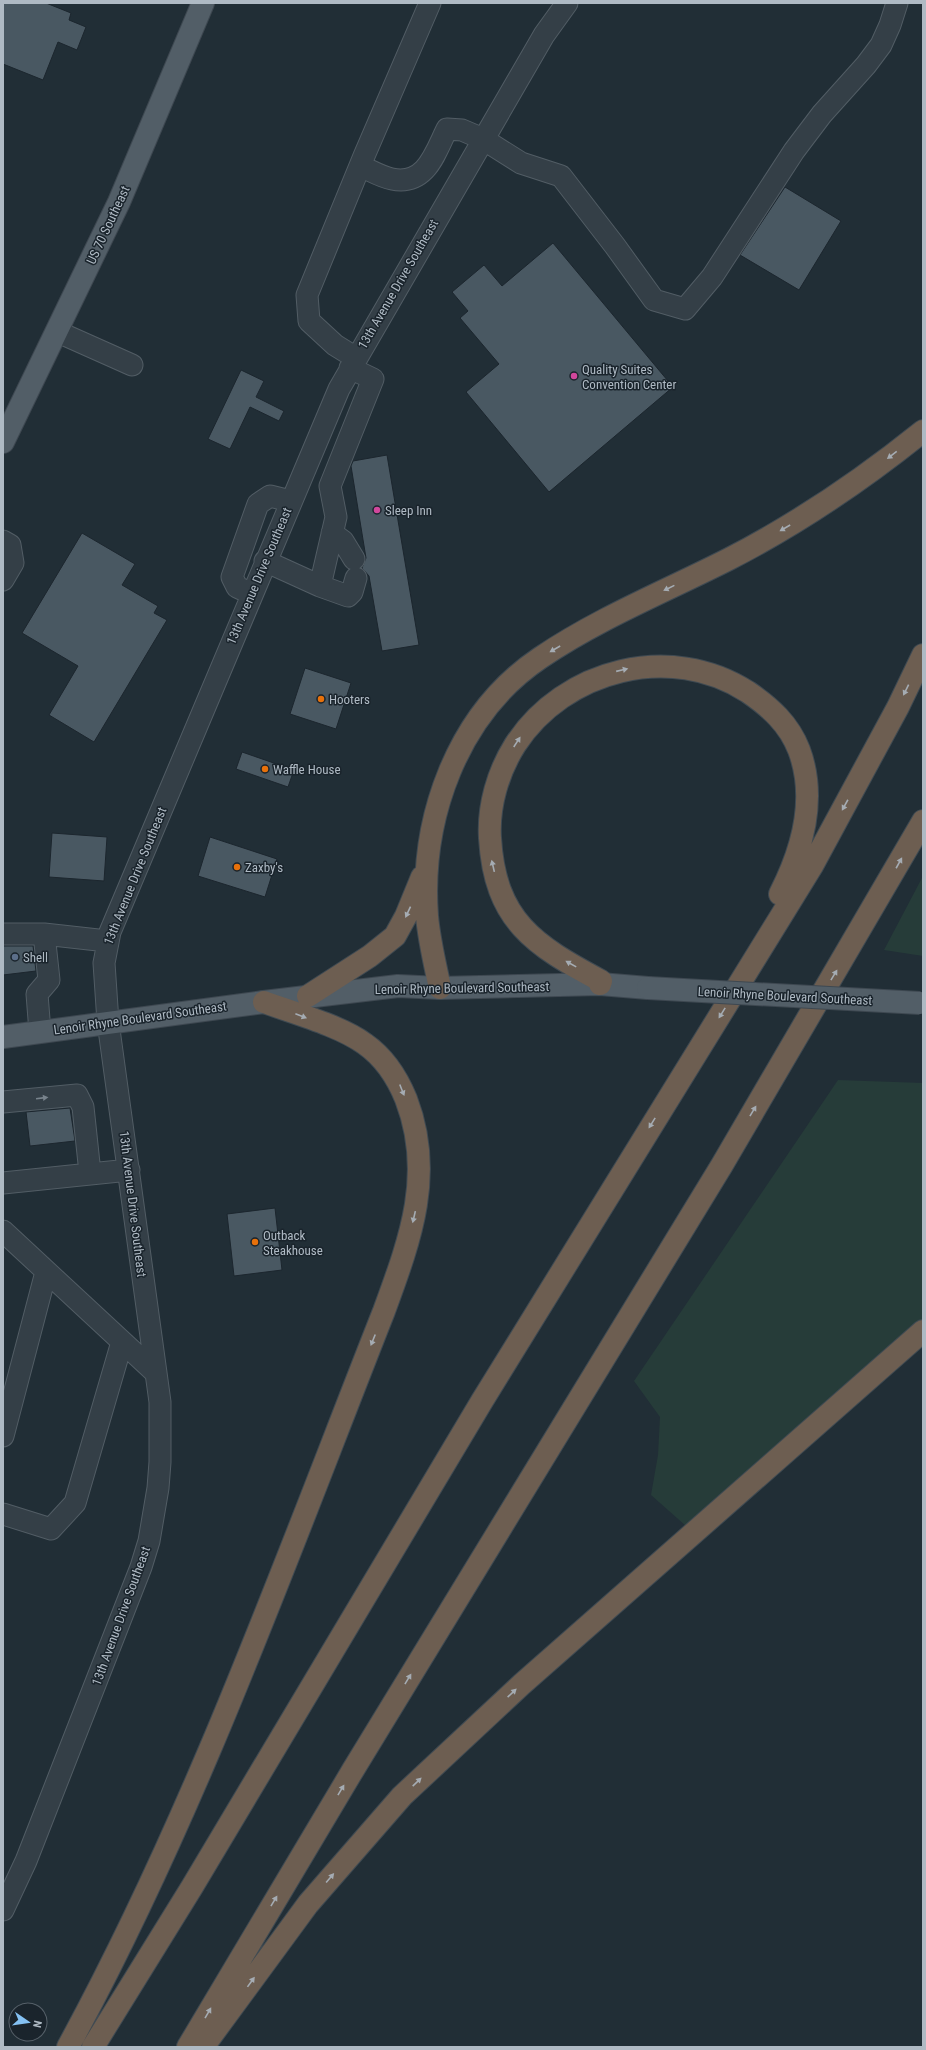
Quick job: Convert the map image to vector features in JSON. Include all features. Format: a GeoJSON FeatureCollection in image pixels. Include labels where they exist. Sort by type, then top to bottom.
{"type":"FeatureCollection","features":[{"type":"Feature","properties":{"kind":"highway"},"geometry":{"type":"LineString","coordinates":[[308,996],[370,956],[395,936],[415,896],[429,849],[440,797],[456,757],[478,719],[502,692],[523,672],[540,658],[589,629],[639,602],[728,560],[803,518],[875,469],[923,431]]}},
{"type":"Feature","properties":{"kind":"highway"},"geometry":{"type":"LineString","coordinates":[[93,2047],[196,1880],[490,1387],[632,1155],[752,966],[812,866],[923,655]]}},
{"type":"Feature","properties":{"kind":"highway"},"geometry":{"type":"LineString","coordinates":[[600,984],[601,981],[567,962],[535,940],[516,922],[497,885],[491,858],[489,830],[492,802],[499,777],[508,756],[528,727],[544,711],[573,690],[595,679],[631,668],[656,666],[690,669],[720,678],[738,686],[764,702],[777,715],[792,736],[800,751],[806,776],[807,796],[802,841],[752,966]]}},
{"type":"Feature","properties":{"kind":"highway"},"geometry":{"type":"LineString","coordinates":[[188,2047],[352,1770],[729,1152],[887,885],[923,820]]}},
{"type":"Feature","properties":{"kind":"highway"},"geometry":{"type":"LineString","coordinates":[[429,849],[426,884],[427,915],[430,944],[440,988]]}},
{"type":"Feature","properties":{"kind":"highway"},"geometry":{"type":"LineString","coordinates":[[68,2047],[133,1922],[195,1785],[384,1311],[407,1247],[416,1210],[420,1168],[415,1129],[399,1083],[390,1068],[379,1055],[350,1035],[264,1002]]}},
{"type":"Feature","properties":{"kind":"highway"},"geometry":{"type":"LineString","coordinates":[[204,2047],[308,1904],[402,1796],[522,1684],[923,1331]]}},
{"type":"Feature","properties":{"kind":"main road","name":"US 70 Southeast"},"geometry":{"type":"LineString","coordinates":[[3,442],[58,332],[119,202],[203,3]]}},
{"type":"Feature","properties":{"kind":"main road","name":"Lenoir Rhyne Boulevard Southeast"},"geometry":{"type":"LineString","coordinates":[[3,1037],[308,996],[398,986],[440,988],[600,984],[922,1003]]}},
{"type":"Feature","properties":{"kind":"street"},"geometry":{"type":"LineString","coordinates":[[320,586],[336,517],[330,486],[373,379],[353,363],[336,344],[309,321],[307,295],[360,166],[430,3]]}},
{"type":"Feature","properties":{"kind":"street","name":"13th Avenue Drive Southeast"},"geometry":{"type":"LineString","coordinates":[[3,1910],[9,1884],[130,1599],[149,1541],[158,1488],[161,1426],[156,1373],[108,1022],[104,964],[107,941],[290,501],[319,433],[353,363],[544,35],[567,3]]}},
{"type":"Feature","properties":{"kind":"street"},"geometry":{"type":"LineString","coordinates":[[360,166],[393,179],[414,178],[428,167],[447,129],[462,130],[483,139],[521,163],[561,176],[654,300],[685,309],[712,277],[794,151],[822,114],[866,65],[881,45],[890,25],[897,3]]}},
{"type":"Feature","properties":{"kind":"street"},"geometry":{"type":"LineString","coordinates":[[58,332],[132,365]]}},
{"type":"Feature","properties":{"kind":"street"},"geometry":{"type":"LineString","coordinates":[[252,594],[237,587],[232,577],[258,504],[270,496],[290,501]]}},
{"type":"Feature","properties":{"kind":"street"},"geometry":{"type":"LineString","coordinates":[[265,561],[320,586],[348,596],[352,592],[355,568],[343,541],[332,533]]}},
{"type":"Feature","properties":{"kind":"street"},"geometry":{"type":"LineString","coordinates":[[3,541],[10,545],[13,563],[3,580]]}},
{"type":"Feature","properties":{"kind":"street"},"geometry":{"type":"LineString","coordinates":[[3,934],[44,934],[107,941]]}},
{"type":"Feature","properties":{"kind":"street"},"geometry":{"type":"LineString","coordinates":[[40,1032],[37,994],[49,980],[44,934]]}},
{"type":"Feature","properties":{"kind":"street"},"geometry":{"type":"LineString","coordinates":[[3,1102],[77,1095],[83,1107],[90,1173]]}},
{"type":"Feature","properties":{"kind":"street"},"geometry":{"type":"LineString","coordinates":[[3,1183],[129,1170]]}},
{"type":"Feature","properties":{"kind":"street"},"geometry":{"type":"LineString","coordinates":[[3,1231],[156,1373]]}},
{"type":"Feature","properties":{"kind":"street"},"geometry":{"type":"LineString","coordinates":[[3,1436],[46,1272]]}},
{"type":"Feature","properties":{"kind":"street"},"geometry":{"type":"LineString","coordinates":[[3,1514],[51,1528],[75,1503],[122,1342]]}},
{"type":"Feature","properties":{"kind":"green space"},"geometry":{"type":"Polygon","coordinates":[[[923,876],[923,956],[884,950],[923,876]]]}},
{"type":"Feature","properties":{"kind":"green space"},"geometry":{"type":"Polygon","coordinates":[[[838,1080],[923,1083],[923,1329],[686,1526],[651,1495],[658,1455],[660,1417],[634,1381],[838,1080]]]}},
{"type":"Feature","properties":{"kind":"building"},"geometry":{"type":"Polygon","coordinates":[[[3,3],[46,3],[71,13],[69,20],[86,27],[77,50],[58,42],[43,80],[3,64],[3,3]]]}},
{"type":"Feature","properties":{"kind":"building"},"geometry":{"type":"Polygon","coordinates":[[[785,187],[841,221],[799,290],[740,255],[785,187]]]}},
{"type":"Feature","properties":{"kind":"building","name":"Quality Suites Convention Center"},"geometry":{"type":"Polygon","coordinates":[[[553,243],[673,387],[549,492],[466,392],[499,364],[460,318],[468,311],[452,292],[484,265],[502,286],[553,243]]]}},
{"type":"Feature","properties":{"kind":"building"},"geometry":{"type":"Polygon","coordinates":[[[241,370],[264,381],[256,397],[284,411],[279,421],[250,407],[230,449],[208,439],[241,370]]]}},
{"type":"Feature","properties":{"kind":"building","name":"Sleep Inn"},"geometry":{"type":"Polygon","coordinates":[[[387,455],[419,645],[382,651],[369,576],[362,568],[366,558],[351,466],[353,461],[387,455]]]}},
{"type":"Feature","properties":{"kind":"building"},"geometry":{"type":"Polygon","coordinates":[[[82,533],[135,564],[122,585],[158,606],[154,613],[167,620],[94,742],[49,715],[78,666],[22,633],[82,533]]]}},
{"type":"Feature","properties":{"kind":"building","name":"Hooters"},"geometry":{"type":"Polygon","coordinates":[[[305,668],[351,683],[336,729],[290,714],[305,668]]]}},
{"type":"Feature","properties":{"kind":"building","name":"Waffle House"},"geometry":{"type":"Polygon","coordinates":[[[242,752],[294,770],[288,787],[236,769],[242,752]]]}},
{"type":"Feature","properties":{"kind":"building"},"geometry":{"type":"Polygon","coordinates":[[[52,833],[107,837],[104,881],[49,877],[52,833]]]}},
{"type":"Feature","properties":{"kind":"building","name":"Zaxby's"},"geometry":{"type":"Polygon","coordinates":[[[210,837],[277,859],[265,897],[198,876],[210,837]]]}},
{"type":"Feature","properties":{"kind":"building"},"geometry":{"type":"Polygon","coordinates":[[[3,946],[33,946],[36,971],[3,975],[3,946]]]}},
{"type":"Feature","properties":{"kind":"building"},"geometry":{"type":"Polygon","coordinates":[[[70,1108],[75,1141],[30,1146],[26,1112],[70,1108]]]}},
{"type":"Feature","properties":{"kind":"building","name":"Outback Steakhouse"},"geometry":{"type":"Polygon","coordinates":[[[275,1208],[282,1270],[234,1276],[227,1214],[275,1208]]]}},
{"type":"Feature","properties":{"kind":"place","name":"Quality Suites Convention Center"},"geometry":{"type":"Point","coordinates":[574,376]}},
{"type":"Feature","properties":{"kind":"place","name":"Sleep Inn"},"geometry":{"type":"Point","coordinates":[377,510]}},
{"type":"Feature","properties":{"kind":"place","name":"Hooters"},"geometry":{"type":"Point","coordinates":[321,699]}},
{"type":"Feature","properties":{"kind":"place","name":"Waffle House"},"geometry":{"type":"Point","coordinates":[265,769]}},
{"type":"Feature","properties":{"kind":"place","name":"Zaxby's"},"geometry":{"type":"Point","coordinates":[237,867]}},
{"type":"Feature","properties":{"kind":"place","name":"Shell"},"geometry":{"type":"Point","coordinates":[15,957]}},
{"type":"Feature","properties":{"kind":"place","name":"Outback Steakhouse"},"geometry":{"type":"Point","coordinates":[255,1242]}}]}
